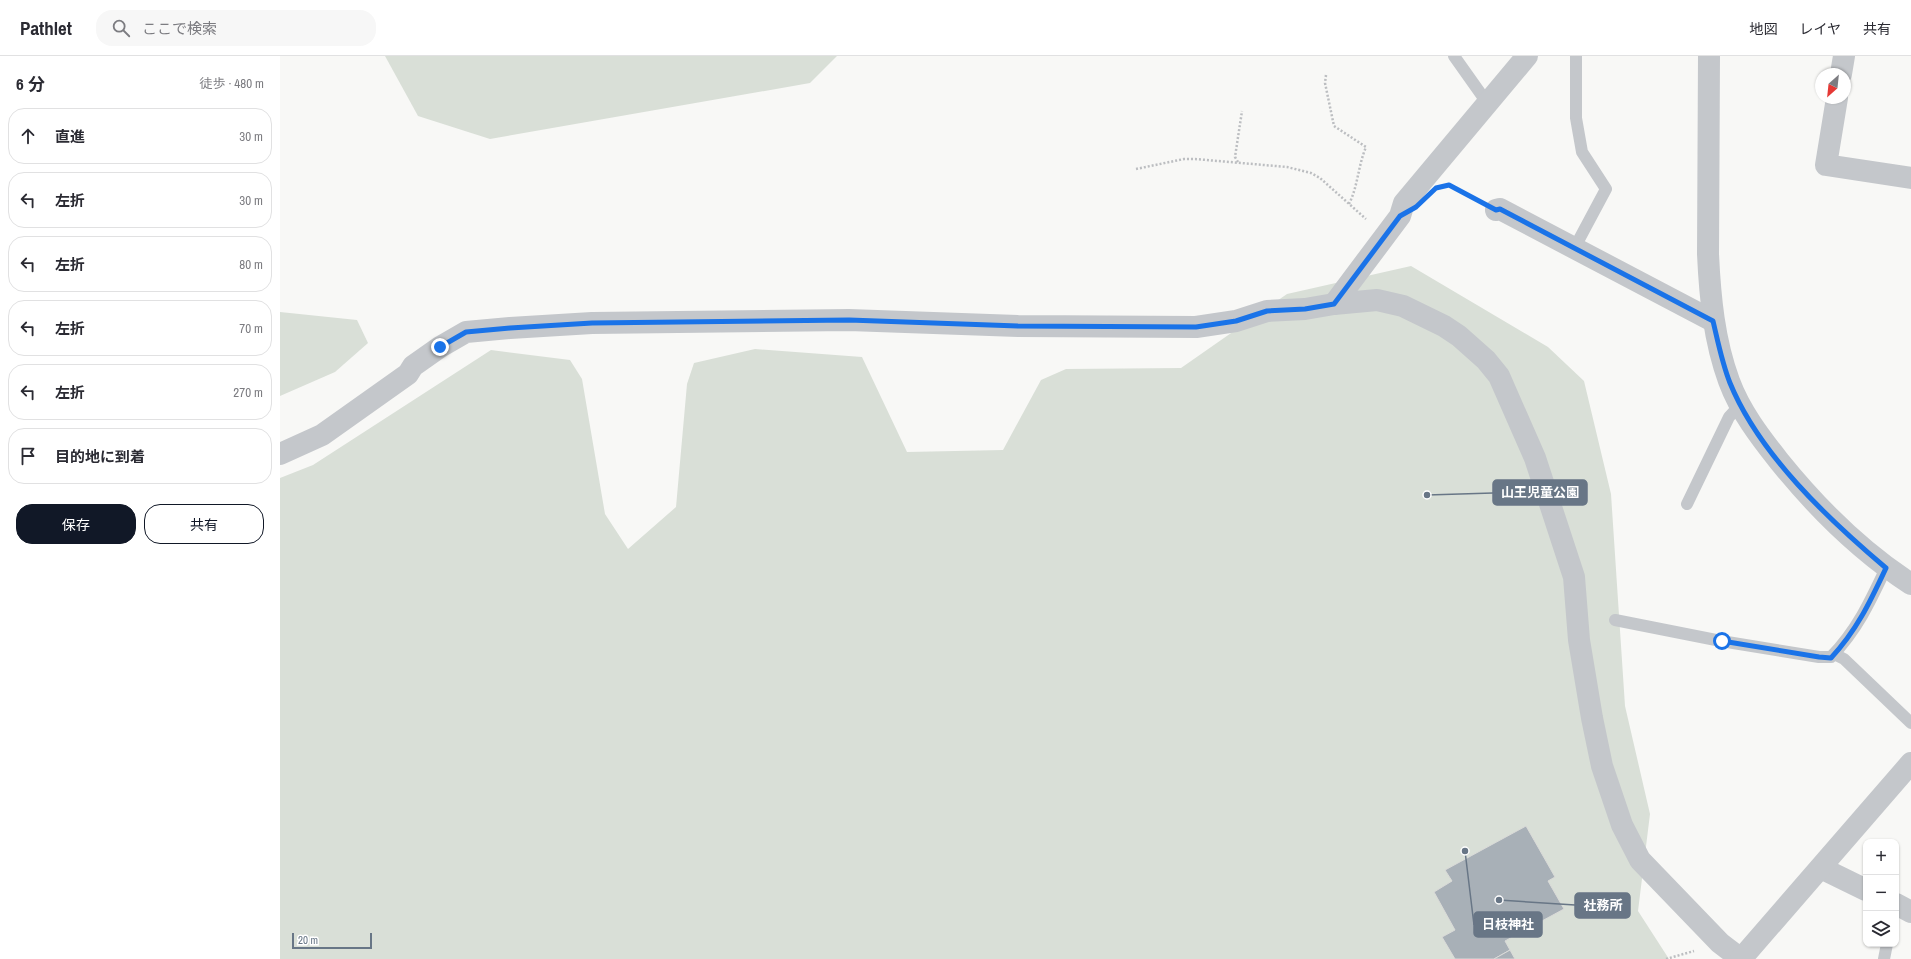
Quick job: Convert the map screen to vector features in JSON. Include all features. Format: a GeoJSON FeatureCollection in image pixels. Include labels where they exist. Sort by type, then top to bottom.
{"type":"FeatureCollection","features":[{"type":"Feature","properties":{"kind":"street"},"geometry":{"type":"LineString","coordinates":[[1334,304],[1400,216],[1404,203],[1527,56]]}},
{"type":"Feature","properties":{"kind":"street"},"geometry":{"type":"LineString","coordinates":[[1709,56],[1708,254],[1713,321],[1730,382],[1740,405],[1764,442],[1820,508],[1886,568],[1911,584]]}},
{"type":"Feature","properties":{"kind":"street"},"geometry":{"type":"LineString","coordinates":[[1842,68],[1844,56]]}},
{"type":"Feature","properties":{"kind":"street"},"geometry":{"type":"LineString","coordinates":[[1836,104],[1826,164],[1911,178]]}},
{"type":"Feature","properties":{"kind":"street"},"geometry":{"type":"LineString","coordinates":[[1496,210],[1500,209],[1713,321]]}},
{"type":"Feature","properties":{"kind":"street"},"geometry":{"type":"LineString","coordinates":[[280,454],[322,435],[408,374],[413,366],[440,347],[466,332],[592,323],[849,320],[1018,326],[1196,327],[1236,321],[1267,311],[1305,309],[1334,304],[1376,300],[1402,306],[1444,326],[1459,336],[1486,360],[1499,376],[1535,458],[1574,577],[1579,640],[1592,718],[1602,766],[1622,825],[1640,860],[1720,943],[1741,959],[1911,763]]}},
{"type":"Feature","properties":{"kind":"street"},"geometry":{"type":"LineString","coordinates":[[1821,868],[1863,889]]}},
{"type":"Feature","properties":{"kind":"street"},"geometry":{"type":"LineString","coordinates":[[1899,906],[1911,912]]}},
{"type":"Feature","properties":{"kind":"lane"},"geometry":{"type":"LineString","coordinates":[[1454,56],[1488,104]]}},
{"type":"Feature","properties":{"kind":"lane"},"geometry":{"type":"LineString","coordinates":[[1575,248],[1606,189],[1582,152],[1576,118],[1576,56]]}},
{"type":"Feature","properties":{"kind":"lane"},"geometry":{"type":"LineString","coordinates":[[1687,504],[1729,417],[1740,405]]}},
{"type":"Feature","properties":{"kind":"lane"},"geometry":{"type":"LineString","coordinates":[[1616,620],[1722,641],[1831,658],[1843,646],[1865,612],[1886,568]]}},
{"type":"Feature","properties":{"kind":"lane"},"geometry":{"type":"LineString","coordinates":[[1834,654],[1844,658],[1911,723]]}},
{"type":"Feature","properties":{"kind":"lane"},"geometry":{"type":"LineString","coordinates":[[1884,959],[1886,947]]}},
{"type":"Feature","properties":{"kind":"path"},"geometry":{"type":"LineString","coordinates":[[1326,75],[1325,83],[1334,126],[1366,147],[1361,160],[1355,192],[1349,204]]}},
{"type":"Feature","properties":{"kind":"path"},"geometry":{"type":"LineString","coordinates":[[1238,163],[1235,156],[1242,110]]}},
{"type":"Feature","properties":{"kind":"path"},"geometry":{"type":"LineString","coordinates":[[1136,169],[1184,159],[1287,167],[1311,173],[1349,204],[1383,237]]}},
{"type":"Feature","properties":{"kind":"path"},"geometry":{"type":"LineString","coordinates":[[1444,186],[1449,185],[1496,210]]}},
{"type":"Feature","properties":{"kind":"shaded area"},"geometry":{"type":"Polygon","coordinates":[[[385,56],[837,56],[810,83],[490,139],[418,116],[385,56]]]}},
{"type":"Feature","properties":{"kind":"shaded area"},"geometry":{"type":"Polygon","coordinates":[[[1411,266],[1548,347],[1584,381],[1611,494],[1625,706],[1650,814],[1638,911],[1669,959],[280,959],[280,478],[313,465],[491,350],[570,360],[582,379],[605,514],[628,549],[676,507],[687,384],[694,363],[755,349],[862,357],[907,452],[1003,450],[1041,380],[1066,369],[1181,368],[1287,294],[1411,266]]]}},
{"type":"Feature","properties":{"kind":"shaded area"},"geometry":{"type":"Polygon","coordinates":[[[280,312],[357,320],[368,343],[335,372],[280,396],[280,312]]]}},
{"type":"Feature","properties":{"kind":"building"},"geometry":{"type":"Polygon","coordinates":[[[1526,826],[1555,877],[1548,881],[1564,909],[1505,941],[1510,950],[1494,959],[1455,959],[1442,937],[1455,930],[1434,892],[1452,881],[1445,870],[1526,826]]]}},
{"type":"Feature","properties":{"kind":"building"},"geometry":{"type":"Polygon","coordinates":[[[1510,950],[1515,959],[1494,959],[1510,950]]]}},
{"type":"Feature","properties":{"kind":"place","name":"山王児童公園"},"geometry":{"type":"Point","coordinates":[1427,495]}},
{"type":"Feature","properties":{"kind":"place","name":"日枝神社"},"geometry":{"type":"Point","coordinates":[1465,851]}},
{"type":"Feature","properties":{"kind":"place","name":"社務所"},"geometry":{"type":"Point","coordinates":[1499,900]}},
{"type":"Feature","properties":{"kind":"route"},"geometry":{"type":"LineString","coordinates":[[440,347],[466,332],[592,323],[849,320],[1018,326],[1196,327],[1236,321],[1267,311],[1305,309],[1334,304],[1400,216],[1416,207],[1436,188],[1449,185],[1496,210],[1500,209],[1713,321],[1730,382],[1740,405],[1764,442],[1820,508],[1853,540],[1886,568],[1865,612],[1843,646],[1831,658],[1722,641]]}}]}
